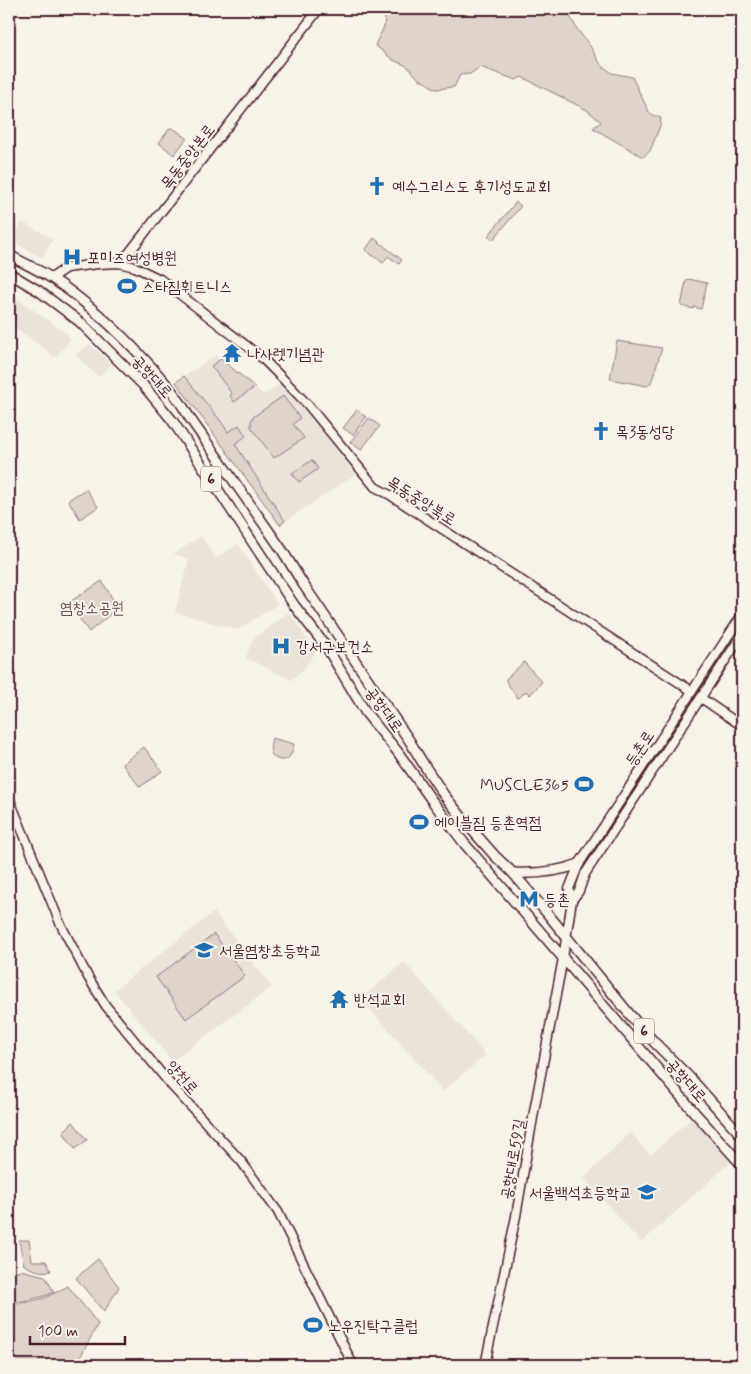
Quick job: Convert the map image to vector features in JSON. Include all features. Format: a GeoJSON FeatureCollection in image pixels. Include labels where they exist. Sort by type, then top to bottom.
{"type":"FeatureCollection","features":[{"type":"Feature","properties":{"kind":"main road","name":"목동중앙본로"},"geometry":{"type":"LineString","coordinates":[[120,264],[319,9]]}},
{"type":"Feature","properties":{"kind":"main road","name":"공항대로"},"geometry":{"type":"LineString","coordinates":[[9,255],[51,278],[79,298],[120,333],[180,401],[189,417],[282,550],[302,584],[314,598],[444,794],[473,831],[513,873],[630,1016],[692,1080],[742,1136]]}},
{"type":"Feature","properties":{"kind":"main road"},"geometry":{"type":"LineString","coordinates":[[51,278],[66,268],[98,264],[120,264]]}},
{"type":"Feature","properties":{"kind":"main road","name":"목동중앙북로"},"geometry":{"type":"LineString","coordinates":[[120,264],[135,267],[160,279],[260,357],[308,405],[375,487],[454,536],[692,691]]}},
{"type":"Feature","properties":{"kind":"main road","name":"공항대로"},"geometry":{"type":"LineString","coordinates":[[9,273],[80,322],[143,385],[172,420],[294,605],[327,648],[366,713],[397,751],[432,802],[464,843],[695,1113],[742,1165]]}},
{"type":"Feature","properties":{"kind":"main road","name":"등촌로"},"geometry":{"type":"LineString","coordinates":[[563,958],[572,900],[569,889],[579,864],[742,615]]}},
{"type":"Feature","properties":{"kind":"main road","name":"등촌로"},"geometry":{"type":"LineString","coordinates":[[572,900],[585,874],[742,635]]}},
{"type":"Feature","properties":{"kind":"main road"},"geometry":{"type":"LineString","coordinates":[[701,698],[742,726]]}},
{"type":"Feature","properties":{"kind":"main road","name":"양천로"},"geometry":{"type":"LineString","coordinates":[[9,798],[60,923],[88,977],[106,1006],[170,1084],[241,1161],[278,1212],[353,1365]]}},
{"type":"Feature","properties":{"kind":"main road"},"geometry":{"type":"LineString","coordinates":[[513,873],[532,874],[579,864]]}},
{"type":"Feature","properties":{"kind":"main road","name":"공항대로59길"},"geometry":{"type":"LineString","coordinates":[[485,1365],[516,1216],[563,958]]}},
{"type":"Feature","properties":{"kind":"shaded area"},"geometry":{"type":"Polygon","coordinates":[[[22,222],[53,239],[42,258],[12,241],[22,222]]]}},
{"type":"Feature","properties":{"kind":"shaded area"},"geometry":{"type":"Polygon","coordinates":[[[9,293],[69,335],[70,340],[55,357],[9,323],[9,293]]]}},
{"type":"Feature","properties":{"kind":"shaded area"},"geometry":{"type":"Polygon","coordinates":[[[89,344],[112,364],[98,377],[75,355],[89,344]]]}},
{"type":"Feature","properties":{"kind":"shaded area"},"geometry":{"type":"Polygon","coordinates":[[[216,355],[264,395],[280,384],[311,417],[356,474],[280,525],[176,382],[216,355]]]}},
{"type":"Feature","properties":{"kind":"shaded area"},"geometry":{"type":"Polygon","coordinates":[[[201,536],[216,558],[238,544],[278,604],[238,630],[175,612],[189,559],[174,554],[201,536]]]}},
{"type":"Feature","properties":{"kind":"shaded area","name":"강서구보건소"},"geometry":{"type":"Polygon","coordinates":[[[289,612],[315,652],[305,668],[291,680],[246,658],[252,640],[289,612]]]}},
{"type":"Feature","properties":{"kind":"shaded area","name":"서울염창초등학교"},"geometry":{"type":"Polygon","coordinates":[[[214,912],[272,987],[172,1061],[114,990],[214,912]]]}},
{"type":"Feature","properties":{"kind":"shaded area"},"geometry":{"type":"Polygon","coordinates":[[[404,962],[486,1055],[443,1091],[361,999],[404,962]]]}},
{"type":"Feature","properties":{"kind":"shaded area","name":"서울백석초등학교"},"geometry":{"type":"Polygon","coordinates":[[[692,1118],[731,1162],[641,1243],[584,1178],[630,1132],[650,1155],[692,1118]]]}},
{"type":"Feature","properties":{"kind":"green space"},"geometry":{"type":"Polygon","coordinates":[[[400,9],[566,9],[601,65],[612,73],[632,77],[650,114],[661,118],[660,126],[650,151],[643,157],[593,128],[601,122],[587,110],[522,77],[516,80],[480,67],[470,74],[460,75],[454,87],[436,89],[418,78],[407,66],[393,60],[375,45],[384,27],[385,17],[400,9]]]}},
{"type":"Feature","properties":{"kind":"green space"},"geometry":{"type":"Polygon","coordinates":[[[170,128],[173,128],[187,138],[174,155],[159,143],[170,128]]]}},
{"type":"Feature","properties":{"kind":"green space"},"geometry":{"type":"Polygon","coordinates":[[[516,202],[521,206],[493,240],[488,236],[516,202]]]}},
{"type":"Feature","properties":{"kind":"green space"},"geometry":{"type":"Polygon","coordinates":[[[374,238],[402,260],[399,264],[388,256],[383,263],[365,250],[374,238]]]}},
{"type":"Feature","properties":{"kind":"green space"},"geometry":{"type":"Polygon","coordinates":[[[689,279],[707,283],[701,309],[681,306],[686,281],[689,279]]]}},
{"type":"Feature","properties":{"kind":"green space"},"geometry":{"type":"Polygon","coordinates":[[[617,341],[662,348],[651,383],[647,386],[610,379],[617,341]]]}},
{"type":"Feature","properties":{"kind":"green space"},"geometry":{"type":"Polygon","coordinates":[[[221,359],[255,387],[234,402],[230,396],[232,394],[211,366],[221,359]]]}},
{"type":"Feature","properties":{"kind":"green space"},"geometry":{"type":"Polygon","coordinates":[[[184,376],[228,432],[239,425],[246,436],[235,444],[285,521],[280,525],[176,382],[184,376]]]}},
{"type":"Feature","properties":{"kind":"green space"},"geometry":{"type":"Polygon","coordinates":[[[283,396],[300,418],[293,424],[304,438],[274,458],[251,427],[251,421],[253,417],[283,396]]]}},
{"type":"Feature","properties":{"kind":"green space"},"geometry":{"type":"Polygon","coordinates":[[[357,410],[366,417],[353,435],[343,428],[357,410]]]}},
{"type":"Feature","properties":{"kind":"green space"},"geometry":{"type":"Polygon","coordinates":[[[369,418],[380,426],[361,450],[350,442],[369,418]]]}},
{"type":"Feature","properties":{"kind":"green space"},"geometry":{"type":"Polygon","coordinates":[[[312,460],[318,469],[299,482],[292,473],[312,460]]]}},
{"type":"Feature","properties":{"kind":"green space"},"geometry":{"type":"Polygon","coordinates":[[[86,489],[98,507],[80,519],[68,500],[86,489]]]}},
{"type":"Feature","properties":{"kind":"green space","name":"염창소공원"},"geometry":{"type":"Polygon","coordinates":[[[102,581],[118,608],[89,632],[68,603],[102,581]]]}},
{"type":"Feature","properties":{"kind":"green space"},"geometry":{"type":"Polygon","coordinates":[[[524,662],[542,682],[530,695],[526,691],[518,699],[506,679],[524,662]]]}},
{"type":"Feature","properties":{"kind":"green space"},"geometry":{"type":"Polygon","coordinates":[[[272,738],[294,744],[288,758],[281,760],[272,755],[270,749],[272,738]]]}},
{"type":"Feature","properties":{"kind":"green space"},"geometry":{"type":"Polygon","coordinates":[[[144,747],[162,771],[140,787],[122,764],[144,747]]]}},
{"type":"Feature","properties":{"kind":"green space"},"geometry":{"type":"Polygon","coordinates":[[[214,934],[245,976],[186,1019],[156,977],[214,934]]]}},
{"type":"Feature","properties":{"kind":"green space"},"geometry":{"type":"Polygon","coordinates":[[[73,1122],[87,1140],[75,1149],[63,1132],[73,1122]]]}},
{"type":"Feature","properties":{"kind":"green space"},"geometry":{"type":"Polygon","coordinates":[[[19,1240],[29,1240],[32,1261],[46,1261],[51,1271],[37,1271],[24,1265],[19,1240]]]}},
{"type":"Feature","properties":{"kind":"green space"},"geometry":{"type":"Polygon","coordinates":[[[98,1259],[119,1287],[104,1312],[76,1278],[98,1259]]]}},
{"type":"Feature","properties":{"kind":"green space"},"geometry":{"type":"Polygon","coordinates":[[[21,1270],[45,1276],[54,1292],[45,1296],[9,1304],[9,1273],[21,1270]]]}},
{"type":"Feature","properties":{"kind":"green space"},"geometry":{"type":"Polygon","coordinates":[[[68,1286],[98,1324],[76,1365],[9,1365],[9,1306],[45,1298],[68,1286]]]}},
{"type":"Feature","properties":{"kind":"place","name":"예수그리스도 후기성도교회"},"geometry":{"type":"Point","coordinates":[377,186]}},
{"type":"Feature","properties":{"kind":"place","name":"포미즈여성병원"},"geometry":{"type":"Point","coordinates":[72,257]}},
{"type":"Feature","properties":{"kind":"place","name":"스타짐휘트니스"},"geometry":{"type":"Point","coordinates":[127,286]}},
{"type":"Feature","properties":{"kind":"place","name":"나사렛기념관"},"geometry":{"type":"Point","coordinates":[232,353]}},
{"type":"Feature","properties":{"kind":"place","name":"목3동성당"},"geometry":{"type":"Point","coordinates":[601,431]}},
{"type":"Feature","properties":{"kind":"place","name":"강서구보건소"},"geometry":{"type":"Point","coordinates":[281,646]}},
{"type":"Feature","properties":{"kind":"place","name":"MUSCLE365"},"geometry":{"type":"Point","coordinates":[584,784]}},
{"type":"Feature","properties":{"kind":"place","name":"에이블짐 등촌역점"},"geometry":{"type":"Point","coordinates":[419,822]}},
{"type":"Feature","properties":{"kind":"place","name":"등촌"},"geometry":{"type":"Point","coordinates":[529,899]}},
{"type":"Feature","properties":{"kind":"place","name":"서울염창초등학교"},"geometry":{"type":"Point","coordinates":[204,950]}},
{"type":"Feature","properties":{"kind":"place","name":"반석교회"},"geometry":{"type":"Point","coordinates":[339,999]}},
{"type":"Feature","properties":{"kind":"place","name":"서울백석초등학교"},"geometry":{"type":"Point","coordinates":[647,1192]}},
{"type":"Feature","properties":{"kind":"place","name":"노우진탁구클럽"},"geometry":{"type":"Point","coordinates":[313,1325]}}]}
